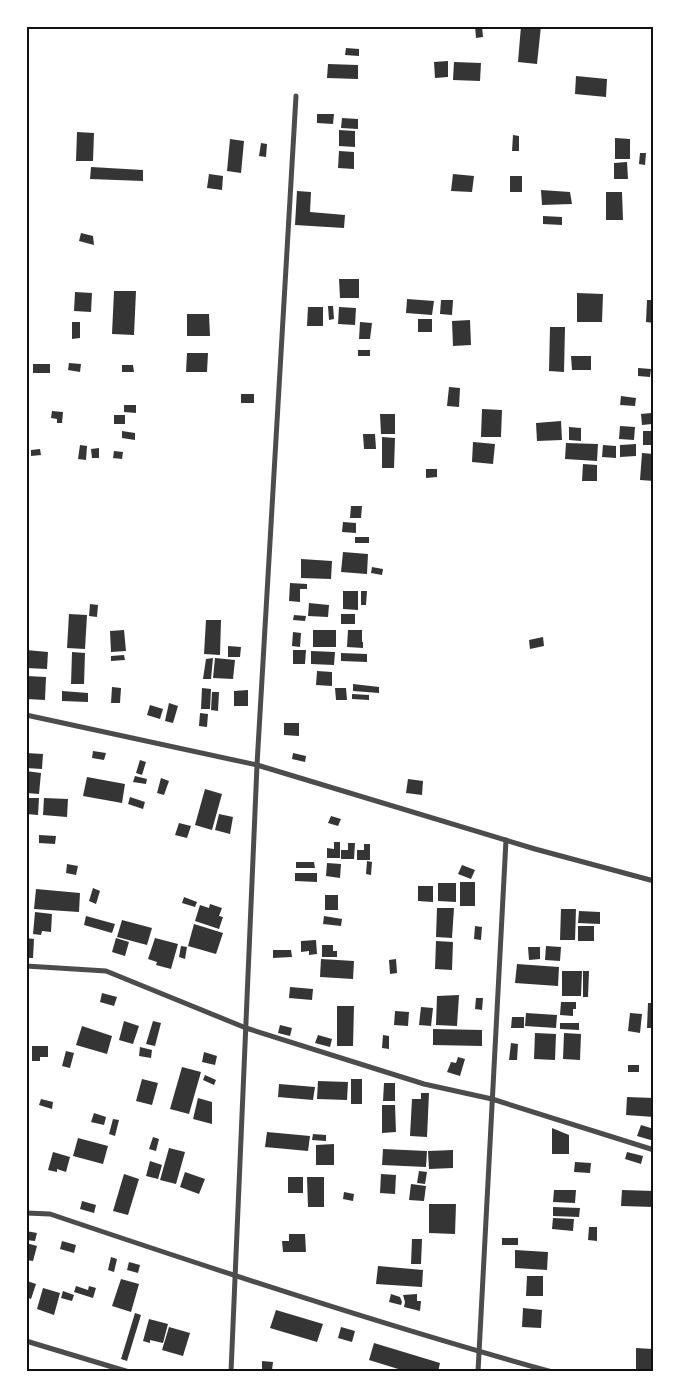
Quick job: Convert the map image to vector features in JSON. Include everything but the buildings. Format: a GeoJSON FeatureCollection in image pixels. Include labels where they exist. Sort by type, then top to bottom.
{"type":"FeatureCollection","features":[{"type":"Feature","properties":{"kind":"street"},"geometry":{"type":"LineString","coordinates":[[231,1372],[257,765],[296,96]]}},
{"type":"Feature","properties":{"kind":"street"},"geometry":{"type":"LineString","coordinates":[[26,715],[257,765],[506,840],[654,882]]}},
{"type":"Feature","properties":{"kind":"street"},"geometry":{"type":"LineString","coordinates":[[478,1372],[506,840]]}},
{"type":"Feature","properties":{"kind":"street"},"geometry":{"type":"LineString","coordinates":[[26,966],[106,971],[246,1028],[424,1084],[492,1099],[654,1150]]}},
{"type":"Feature","properties":{"kind":"street"},"geometry":{"type":"LineString","coordinates":[[26,1213],[50,1214],[235,1277],[479,1352],[552,1372]]}},
{"type":"Feature","properties":{"kind":"street"},"geometry":{"type":"LineString","coordinates":[[26,1340],[129,1372]]}}]}
